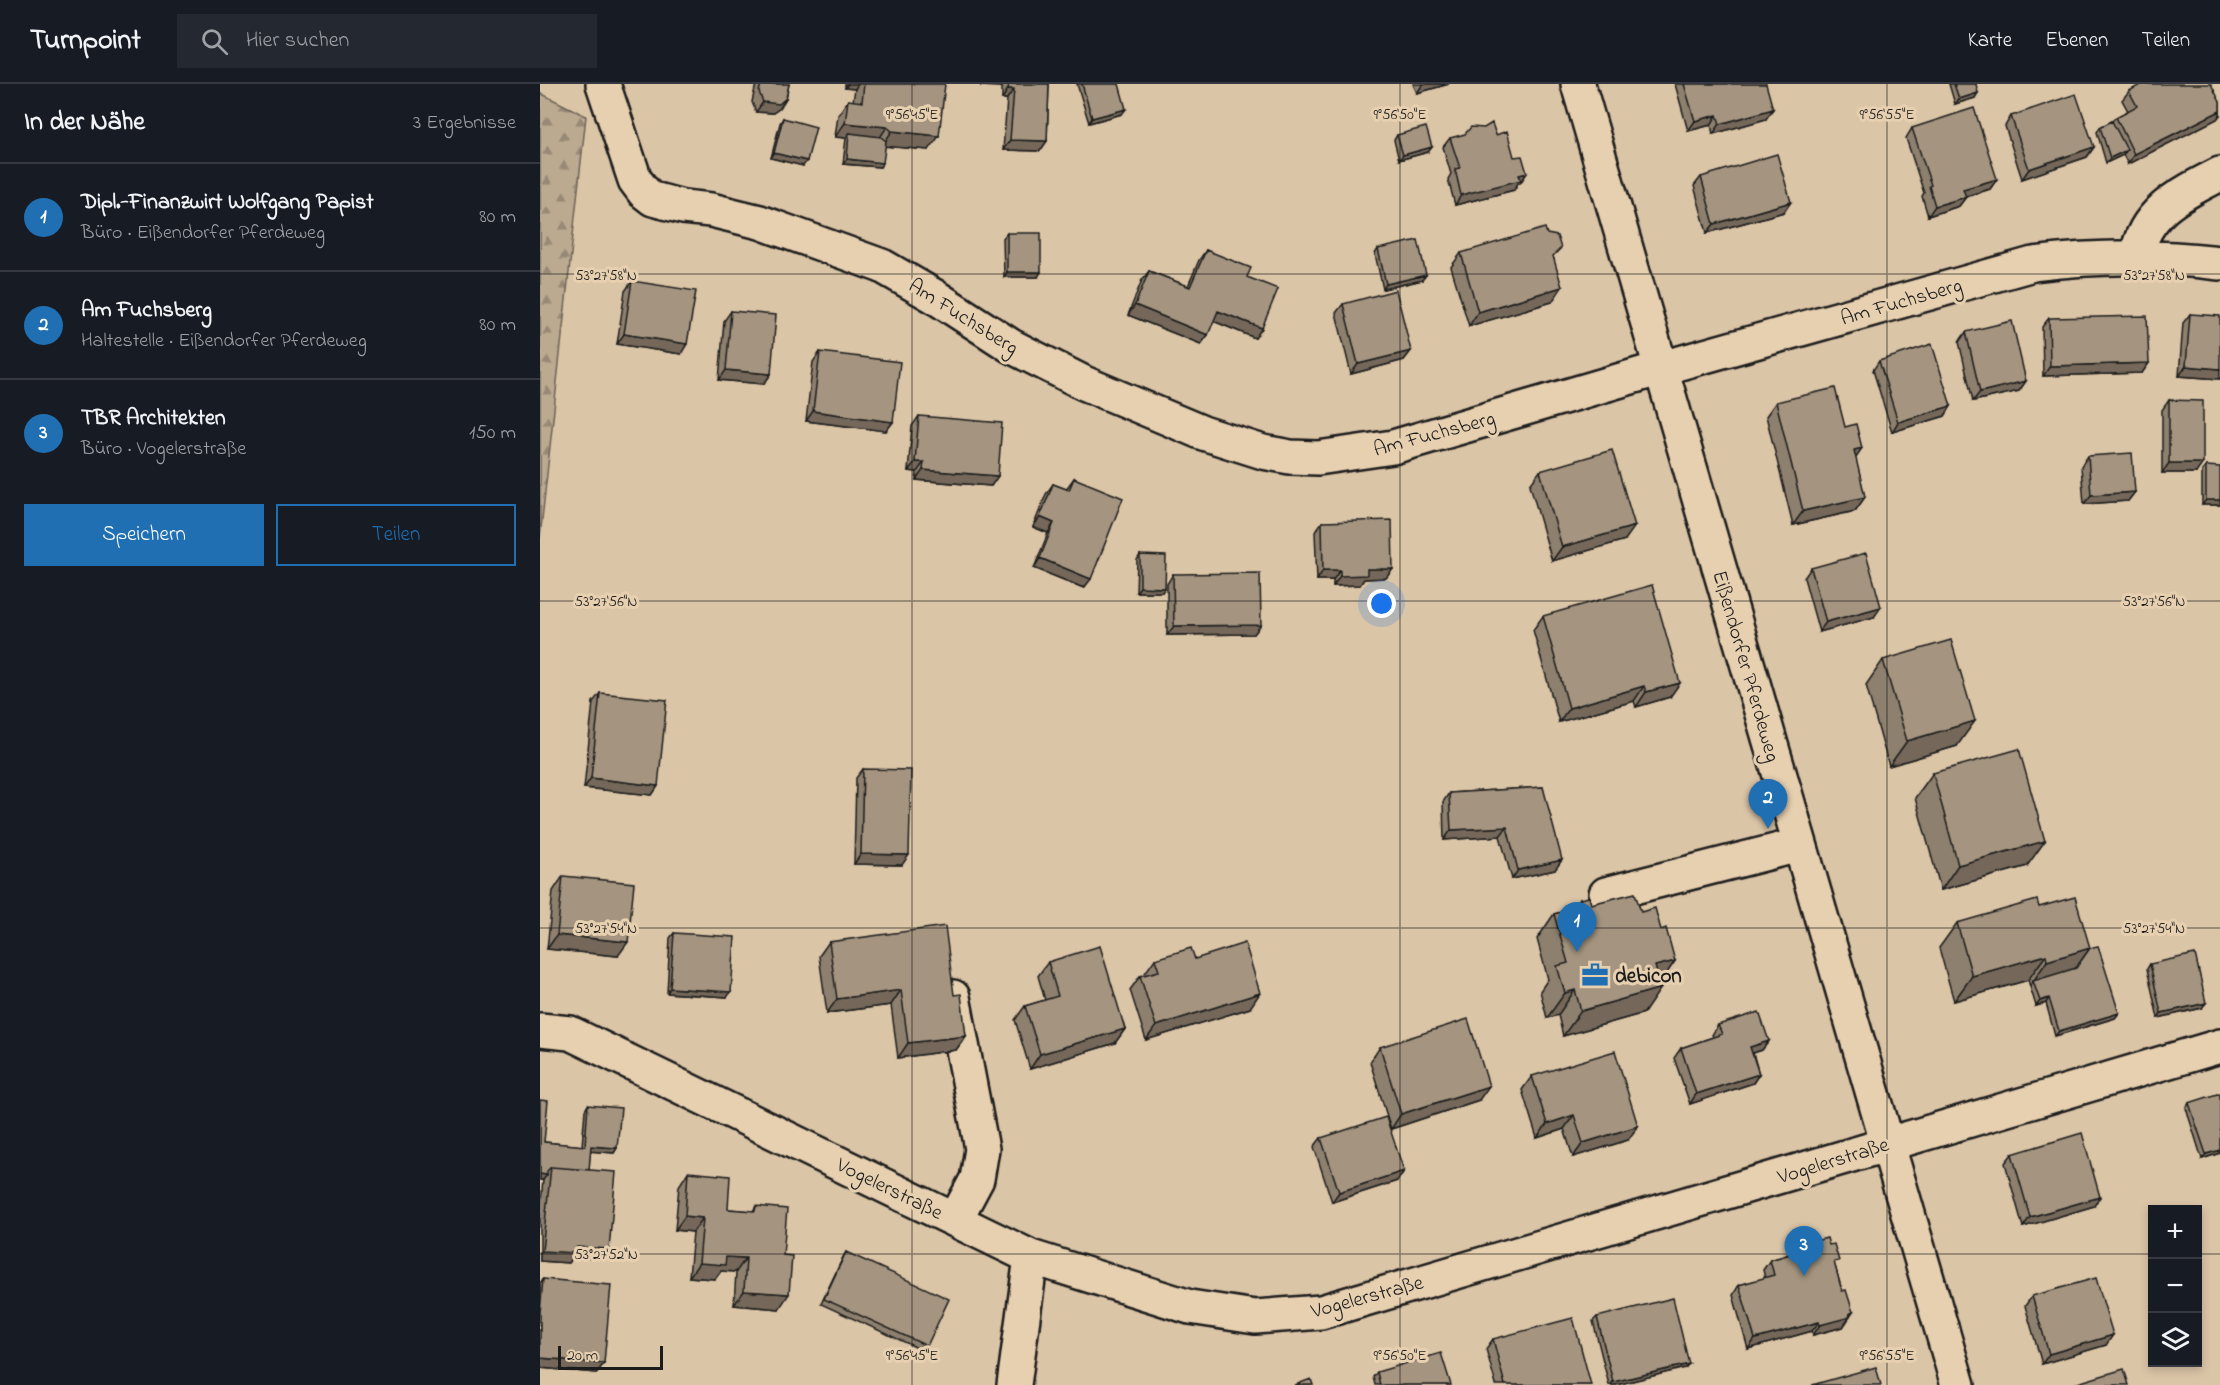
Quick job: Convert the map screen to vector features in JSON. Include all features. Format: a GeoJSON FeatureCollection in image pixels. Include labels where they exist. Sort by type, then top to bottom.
{"type":"FeatureCollection","features":[{"type":"Feature","properties":{"kind":"street","name":"Am Fuchsberg"},"geometry":{"type":"LineString","coordinates":[[603,84],[635,180],[653,199],[760,222],[882,266],[934,296],[1011,346],[1084,383],[1203,433],[1263,452],[1290,457],[1318,458],[1393,447],[1662,368],[2033,264],[2069,259],[2137,257],[2220,264]]}},
{"type":"Feature","properties":{"kind":"street","name":"Eißendorfer Pferdeweg"},"geometry":{"type":"LineString","coordinates":[[1578,84],[1958,1385]]}},
{"type":"Feature","properties":{"kind":"street"},"geometry":{"type":"LineString","coordinates":[[2137,257],[2143,233],[2151,220],[2165,206],[2220,174]]}},
{"type":"Feature","properties":{"kind":"street"},"geometry":{"type":"LineString","coordinates":[[1606,894],[1799,845]]}},
{"type":"Feature","properties":{"kind":"street"},"geometry":{"type":"LineString","coordinates":[[948,964],[982,1149],[977,1179],[955,1220]]}},
{"type":"Feature","properties":{"kind":"street","name":"Vogelerstraße"},"geometry":{"type":"LineString","coordinates":[[540,1030],[570,1033],[1031,1257],[1190,1307],[1255,1317],[1321,1312],[2220,1046]]}},
{"type":"Feature","properties":{"kind":"street"},"geometry":{"type":"LineString","coordinates":[[1014,1385],[1031,1257]]}},
{"type":"Feature","properties":{"kind":"green space"},"geometry":{"type":"Polygon","coordinates":[[[540,93],[586,116],[540,538],[540,93]]]}},
{"type":"Feature","properties":{"kind":"building"},"geometry":{"type":"Polygon","coordinates":[[[761,84],[789,84],[786,98],[779,104],[763,102],[759,92],[761,84]]]}},
{"type":"Feature","properties":{"kind":"building"},"geometry":{"type":"Polygon","coordinates":[[[864,84],[945,84],[939,136],[845,123],[848,100],[862,102],[864,84]]]}},
{"type":"Feature","properties":{"kind":"building"},"geometry":{"type":"Polygon","coordinates":[[[1009,84],[1049,84],[1047,141],[1010,140],[1014,89],[1008,89],[1009,84]]]}},
{"type":"Feature","properties":{"kind":"building"},"geometry":{"type":"Polygon","coordinates":[[[1082,84],[1119,84],[1126,109],[1092,118],[1082,84]]]}},
{"type":"Feature","properties":{"kind":"building"},"geometry":{"type":"Polygon","coordinates":[[[1684,84],[1766,84],[1773,109],[1720,124],[1717,115],[1695,121],[1684,84]]]}},
{"type":"Feature","properties":{"kind":"building"},"geometry":{"type":"Polygon","coordinates":[[[1954,84],[1976,84],[1978,93],[1959,99],[1954,84]]]}},
{"type":"Feature","properties":{"kind":"building"},"geometry":{"type":"Polygon","coordinates":[[[2142,84],[2211,84],[2220,102],[2220,111],[2134,154],[2116,117],[2137,106],[2129,91],[2142,84]]]}},
{"type":"Feature","properties":{"kind":"building"},"geometry":{"type":"Polygon","coordinates":[[[2076,94],[2094,147],[2029,169],[2011,116],[2076,94]]]}},
{"type":"Feature","properties":{"kind":"building"},"geometry":{"type":"Polygon","coordinates":[[[1974,108],[1997,179],[1963,189],[1966,197],[1935,206],[1929,186],[1931,185],[1912,128],[1974,108]]]}},
{"type":"Feature","properties":{"kind":"building"},"geometry":{"type":"Polygon","coordinates":[[[783,118],[816,127],[807,161],[774,153],[783,118]]]}},
{"type":"Feature","properties":{"kind":"building"},"geometry":{"type":"Polygon","coordinates":[[[2112,121],[2127,150],[2110,158],[2100,127],[2112,121]]]}},
{"type":"Feature","properties":{"kind":"building"},"geometry":{"type":"Polygon","coordinates":[[[1492,123],[1496,135],[1507,131],[1514,157],[1522,156],[1527,173],[1519,175],[1521,180],[1461,195],[1455,169],[1460,168],[1450,138],[1465,134],[1471,127],[1484,128],[1492,123]]]}},
{"type":"Feature","properties":{"kind":"building"},"geometry":{"type":"Polygon","coordinates":[[[1426,127],[1432,147],[1403,155],[1397,135],[1426,127]]]}},
{"type":"Feature","properties":{"kind":"building"},"geometry":{"type":"Polygon","coordinates":[[[849,133],[881,137],[886,141],[883,163],[847,159],[849,133]]]}},
{"type":"Feature","properties":{"kind":"building"},"geometry":{"type":"Polygon","coordinates":[[[1777,154],[1791,202],[1714,224],[1701,177],[1777,154]]]}},
{"type":"Feature","properties":{"kind":"building"},"geometry":{"type":"Polygon","coordinates":[[[1545,228],[1547,234],[1557,236],[1561,248],[1553,256],[1562,287],[1478,312],[1461,253],[1545,228]]]}},
{"type":"Feature","properties":{"kind":"building"},"geometry":{"type":"Polygon","coordinates":[[[1007,233],[1041,233],[1041,272],[1007,272],[1007,233]]]}},
{"type":"Feature","properties":{"kind":"building"},"geometry":{"type":"Polygon","coordinates":[[[1418,240],[1426,275],[1386,284],[1378,249],[1418,240]]]}},
{"type":"Feature","properties":{"kind":"building"},"geometry":{"type":"Polygon","coordinates":[[[1206,250],[1251,268],[1247,277],[1278,289],[1262,328],[1218,311],[1208,335],[1135,305],[1149,271],[1190,287],[1206,250]]]}},
{"type":"Feature","properties":{"kind":"building"},"geometry":{"type":"Polygon","coordinates":[[[632,281],[696,291],[687,344],[624,334],[632,281]]]}},
{"type":"Feature","properties":{"kind":"building"},"geometry":{"type":"Polygon","coordinates":[[[1396,290],[1411,351],[1358,364],[1343,304],[1396,290]]]}},
{"type":"Feature","properties":{"kind":"building"},"geometry":{"type":"Polygon","coordinates":[[[731,311],[776,315],[771,374],[726,370],[731,311]]]}},
{"type":"Feature","properties":{"kind":"building"},"geometry":{"type":"Polygon","coordinates":[[[2190,314],[2220,316],[2220,369],[2186,366],[2190,314]]]}},
{"type":"Feature","properties":{"kind":"building"},"geometry":{"type":"Polygon","coordinates":[[[2147,316],[2149,363],[2050,366],[2049,318],[2147,316]]]}},
{"type":"Feature","properties":{"kind":"building"},"geometry":{"type":"Polygon","coordinates":[[[2012,321],[2026,381],[1980,392],[1966,332],[2012,321]]]}},
{"type":"Feature","properties":{"kind":"building"},"geometry":{"type":"Polygon","coordinates":[[[1932,344],[1951,406],[1898,422],[1879,361],[1932,344]]]}},
{"type":"Feature","properties":{"kind":"building"},"geometry":{"type":"Polygon","coordinates":[[[820,352],[900,362],[893,422],[813,411],[820,352]]]}},
{"type":"Feature","properties":{"kind":"building"},"geometry":{"type":"Polygon","coordinates":[[[1835,388],[1845,427],[1856,424],[1862,448],[1854,450],[1865,497],[1803,511],[1776,402],[1835,388]]]}},
{"type":"Feature","properties":{"kind":"building"},"geometry":{"type":"Polygon","coordinates":[[[2169,400],[2203,401],[2203,463],[2169,463],[2169,400]]]}},
{"type":"Feature","properties":{"kind":"building"},"geometry":{"type":"Polygon","coordinates":[[[919,416],[1002,423],[998,476],[923,470],[924,462],[915,462],[919,416]]]}},
{"type":"Feature","properties":{"kind":"building"},"geometry":{"type":"Polygon","coordinates":[[[1612,450],[1635,526],[1562,547],[1540,471],[1612,450]]]}},
{"type":"Feature","properties":{"kind":"building"},"geometry":{"type":"Polygon","coordinates":[[[2132,453],[2135,492],[2091,495],[2088,456],[2132,453]]]}},
{"type":"Feature","properties":{"kind":"building"},"geometry":{"type":"Polygon","coordinates":[[[2206,466],[2220,467],[2220,500],[2206,500],[2206,466]]]}},
{"type":"Feature","properties":{"kind":"building"},"geometry":{"type":"Polygon","coordinates":[[[1074,478],[1123,498],[1091,579],[1040,558],[1054,523],[1040,517],[1053,484],[1069,490],[1074,478]]]}},
{"type":"Feature","properties":{"kind":"building"},"geometry":{"type":"Polygon","coordinates":[[[1392,520],[1393,569],[1367,569],[1367,575],[1340,576],[1340,570],[1323,570],[1322,522],[1392,520]]]}},
{"type":"Feature","properties":{"kind":"building"},"geometry":{"type":"Polygon","coordinates":[[[1866,553],[1881,607],[1826,622],[1811,568],[1866,553]]]}},
{"type":"Feature","properties":{"kind":"building"},"geometry":{"type":"Polygon","coordinates":[[[1140,555],[1166,556],[1165,588],[1140,587],[1140,555]]]}},
{"type":"Feature","properties":{"kind":"building"},"geometry":{"type":"Polygon","coordinates":[[[1260,573],[1261,625],[1174,626],[1173,574],[1260,573]]]}},
{"type":"Feature","properties":{"kind":"building"},"geometry":{"type":"Polygon","coordinates":[[[1652,585],[1680,683],[1646,692],[1644,686],[1569,708],[1543,616],[1652,585]]]}},
{"type":"Feature","properties":{"kind":"building"},"geometry":{"type":"Polygon","coordinates":[[[1951,640],[1975,721],[1907,741],[1883,660],[1951,640]]]}},
{"type":"Feature","properties":{"kind":"building"},"geometry":{"type":"Polygon","coordinates":[[[600,693],[667,700],[658,786],[591,778],[600,693]]]}},
{"type":"Feature","properties":{"kind":"building"},"geometry":{"type":"Polygon","coordinates":[[[2019,749],[2045,841],[1958,865],[1933,773],[2019,749]]]}},
{"type":"Feature","properties":{"kind":"building"},"geometry":{"type":"Polygon","coordinates":[[[863,769],[911,770],[909,855],[861,854],[863,769]]]}},
{"type":"Feature","properties":{"kind":"building"},"geometry":{"type":"Polygon","coordinates":[[[1543,787],[1562,860],[1518,870],[1507,827],[1451,830],[1449,793],[1543,787]]]}},
{"type":"Feature","properties":{"kind":"building"},"geometry":{"type":"Polygon","coordinates":[[[563,876],[634,883],[628,942],[557,935],[563,876]]]}},
{"type":"Feature","properties":{"kind":"building"},"geometry":{"type":"Polygon","coordinates":[[[1635,893],[1641,912],[1655,908],[1661,930],[1666,928],[1675,961],[1655,966],[1661,988],[1581,1011],[1575,990],[1565,993],[1557,966],[1568,963],[1554,914],[1582,907],[1580,899],[1589,897],[1591,904],[1635,893]]]}},
{"type":"Feature","properties":{"kind":"building"},"geometry":{"type":"Polygon","coordinates":[[[2075,897],[2090,948],[2047,961],[2046,955],[1972,976],[1957,923],[2037,900],[2039,907],[2075,897]]]}},
{"type":"Feature","properties":{"kind":"building"},"geometry":{"type":"Polygon","coordinates":[[[945,926],[954,995],[961,994],[966,1036],[908,1043],[901,990],[837,999],[829,942],[945,926]]]}},
{"type":"Feature","properties":{"kind":"building"},"geometry":{"type":"Polygon","coordinates":[[[674,933],[735,937],[731,992],[670,988],[674,933]]]}},
{"type":"Feature","properties":{"kind":"building"},"geometry":{"type":"Polygon","coordinates":[[[1245,943],[1260,993],[1156,1026],[1140,976],[1159,971],[1155,959],[1191,948],[1195,959],[1245,943]]]}},
{"type":"Feature","properties":{"kind":"building"},"geometry":{"type":"Polygon","coordinates":[[[1100,946],[1125,1029],[1040,1054],[1025,1006],[1058,996],[1048,962],[1100,946]]]}},
{"type":"Feature","properties":{"kind":"building"},"geometry":{"type":"Polygon","coordinates":[[[2098,946],[2119,1013],[2059,1031],[2049,998],[2040,1001],[2033,981],[2076,968],[2090,948],[2098,946]]]}},
{"type":"Feature","properties":{"kind":"building"},"geometry":{"type":"Polygon","coordinates":[[[2195,954],[2206,1003],[2161,1013],[2150,964],[2195,954]]]}},
{"type":"Feature","properties":{"kind":"building"},"geometry":{"type":"Polygon","coordinates":[[[1759,1012],[1769,1041],[1750,1047],[1759,1074],[1696,1094],[1681,1048],[1722,1034],[1718,1025],[1759,1012]]]}},
{"type":"Feature","properties":{"kind":"building"},"geometry":{"type":"Polygon","coordinates":[[[1468,1019],[1489,1086],[1401,1114],[1380,1047],[1468,1019]]]}},
{"type":"Feature","properties":{"kind":"building"},"geometry":{"type":"Polygon","coordinates":[[[1615,1051],[1638,1126],[1583,1143],[1574,1115],[1547,1124],[1532,1076],[1615,1051]]]}},
{"type":"Feature","properties":{"kind":"building"},"geometry":{"type":"Polygon","coordinates":[[[2220,1093],[2220,1150],[2206,1154],[2189,1103],[2220,1093]]]}},
{"type":"Feature","properties":{"kind":"building"},"geometry":{"type":"Polygon","coordinates":[[[540,1100],[548,1101],[544,1142],[585,1146],[588,1105],[621,1108],[617,1148],[591,1146],[589,1170],[551,1167],[547,1175],[540,1174],[540,1100]]]}},
{"type":"Feature","properties":{"kind":"building"},"geometry":{"type":"Polygon","coordinates":[[[1386,1117],[1404,1171],[1339,1192],[1321,1138],[1386,1117]]]}},
{"type":"Feature","properties":{"kind":"building"},"geometry":{"type":"Polygon","coordinates":[[[2082,1133],[2100,1197],[2030,1217],[2012,1154],[2082,1133]]]}},
{"type":"Feature","properties":{"kind":"building"},"geometry":{"type":"Polygon","coordinates":[[[551,1167],[616,1172],[609,1249],[577,1247],[576,1253],[542,1251],[551,1167]]]}},
{"type":"Feature","properties":{"kind":"building"},"geometry":{"type":"Polygon","coordinates":[[[688,1172],[730,1176],[728,1209],[755,1211],[756,1206],[787,1209],[783,1255],[792,1256],[789,1294],[744,1291],[746,1258],[726,1257],[725,1265],[699,1263],[703,1218],[685,1216],[688,1172]]]}},
{"type":"Feature","properties":{"kind":"building"},"geometry":{"type":"Polygon","coordinates":[[[1827,1238],[1829,1245],[1834,1244],[1839,1261],[1834,1262],[1842,1291],[1846,1290],[1853,1312],[1849,1314],[1850,1317],[1820,1325],[1819,1322],[1755,1339],[1739,1285],[1774,1275],[1770,1260],[1794,1253],[1792,1247],[1827,1238]]]}},
{"type":"Feature","properties":{"kind":"building"},"geometry":{"type":"Polygon","coordinates":[[[846,1252],[949,1299],[927,1346],[824,1299],[846,1252]]]}},
{"type":"Feature","properties":{"kind":"building"},"geometry":{"type":"Polygon","coordinates":[[[2096,1278],[2113,1335],[2049,1354],[2032,1296],[2096,1278]]]}},
{"type":"Feature","properties":{"kind":"building"},"geometry":{"type":"Polygon","coordinates":[[[543,1279],[611,1285],[604,1363],[540,1358],[543,1279]]]}},
{"type":"Feature","properties":{"kind":"building"},"geometry":{"type":"Polygon","coordinates":[[[1673,1298],[1689,1364],[1613,1382],[1597,1317],[1673,1298]]]}},
{"type":"Feature","properties":{"kind":"building"},"geometry":{"type":"Polygon","coordinates":[[[1573,1318],[1591,1385],[1505,1385],[1493,1339],[1573,1318]]]}},
{"type":"Feature","properties":{"kind":"building"},"geometry":{"type":"Polygon","coordinates":[[[1441,1353],[1451,1385],[1380,1385],[1377,1372],[1441,1353]]]}},
{"type":"Feature","properties":{"kind":"building"},"geometry":{"type":"Polygon","coordinates":[[[1876,1367],[1881,1385],[1812,1385],[1876,1367]]]}},
{"type":"Feature","properties":{"kind":"building"},"geometry":{"type":"Polygon","coordinates":[[[2124,1369],[2129,1385],[2071,1385],[2124,1369]]]}},
{"type":"Feature","properties":{"kind":"building"},"geometry":{"type":"Polygon","coordinates":[[[1311,1379],[1313,1385],[1295,1385],[1311,1379]]]}},
{"type":"Feature","properties":{"kind":"place","name":"Am Fuchsberg"},"geometry":{"type":"Point","coordinates":[1768,829]}},
{"type":"Feature","properties":{"kind":"place","name":"Dipl.-Finanzwirt Wolfgang Papist"},"geometry":{"type":"Point","coordinates":[1577,952]}},
{"type":"Feature","properties":{"kind":"place","name":"debicon"},"geometry":{"type":"Point","coordinates":[1595,975]}},
{"type":"Feature","properties":{"kind":"place","name":"TBR Architekten"},"geometry":{"type":"Point","coordinates":[1804,1276]}}]}
